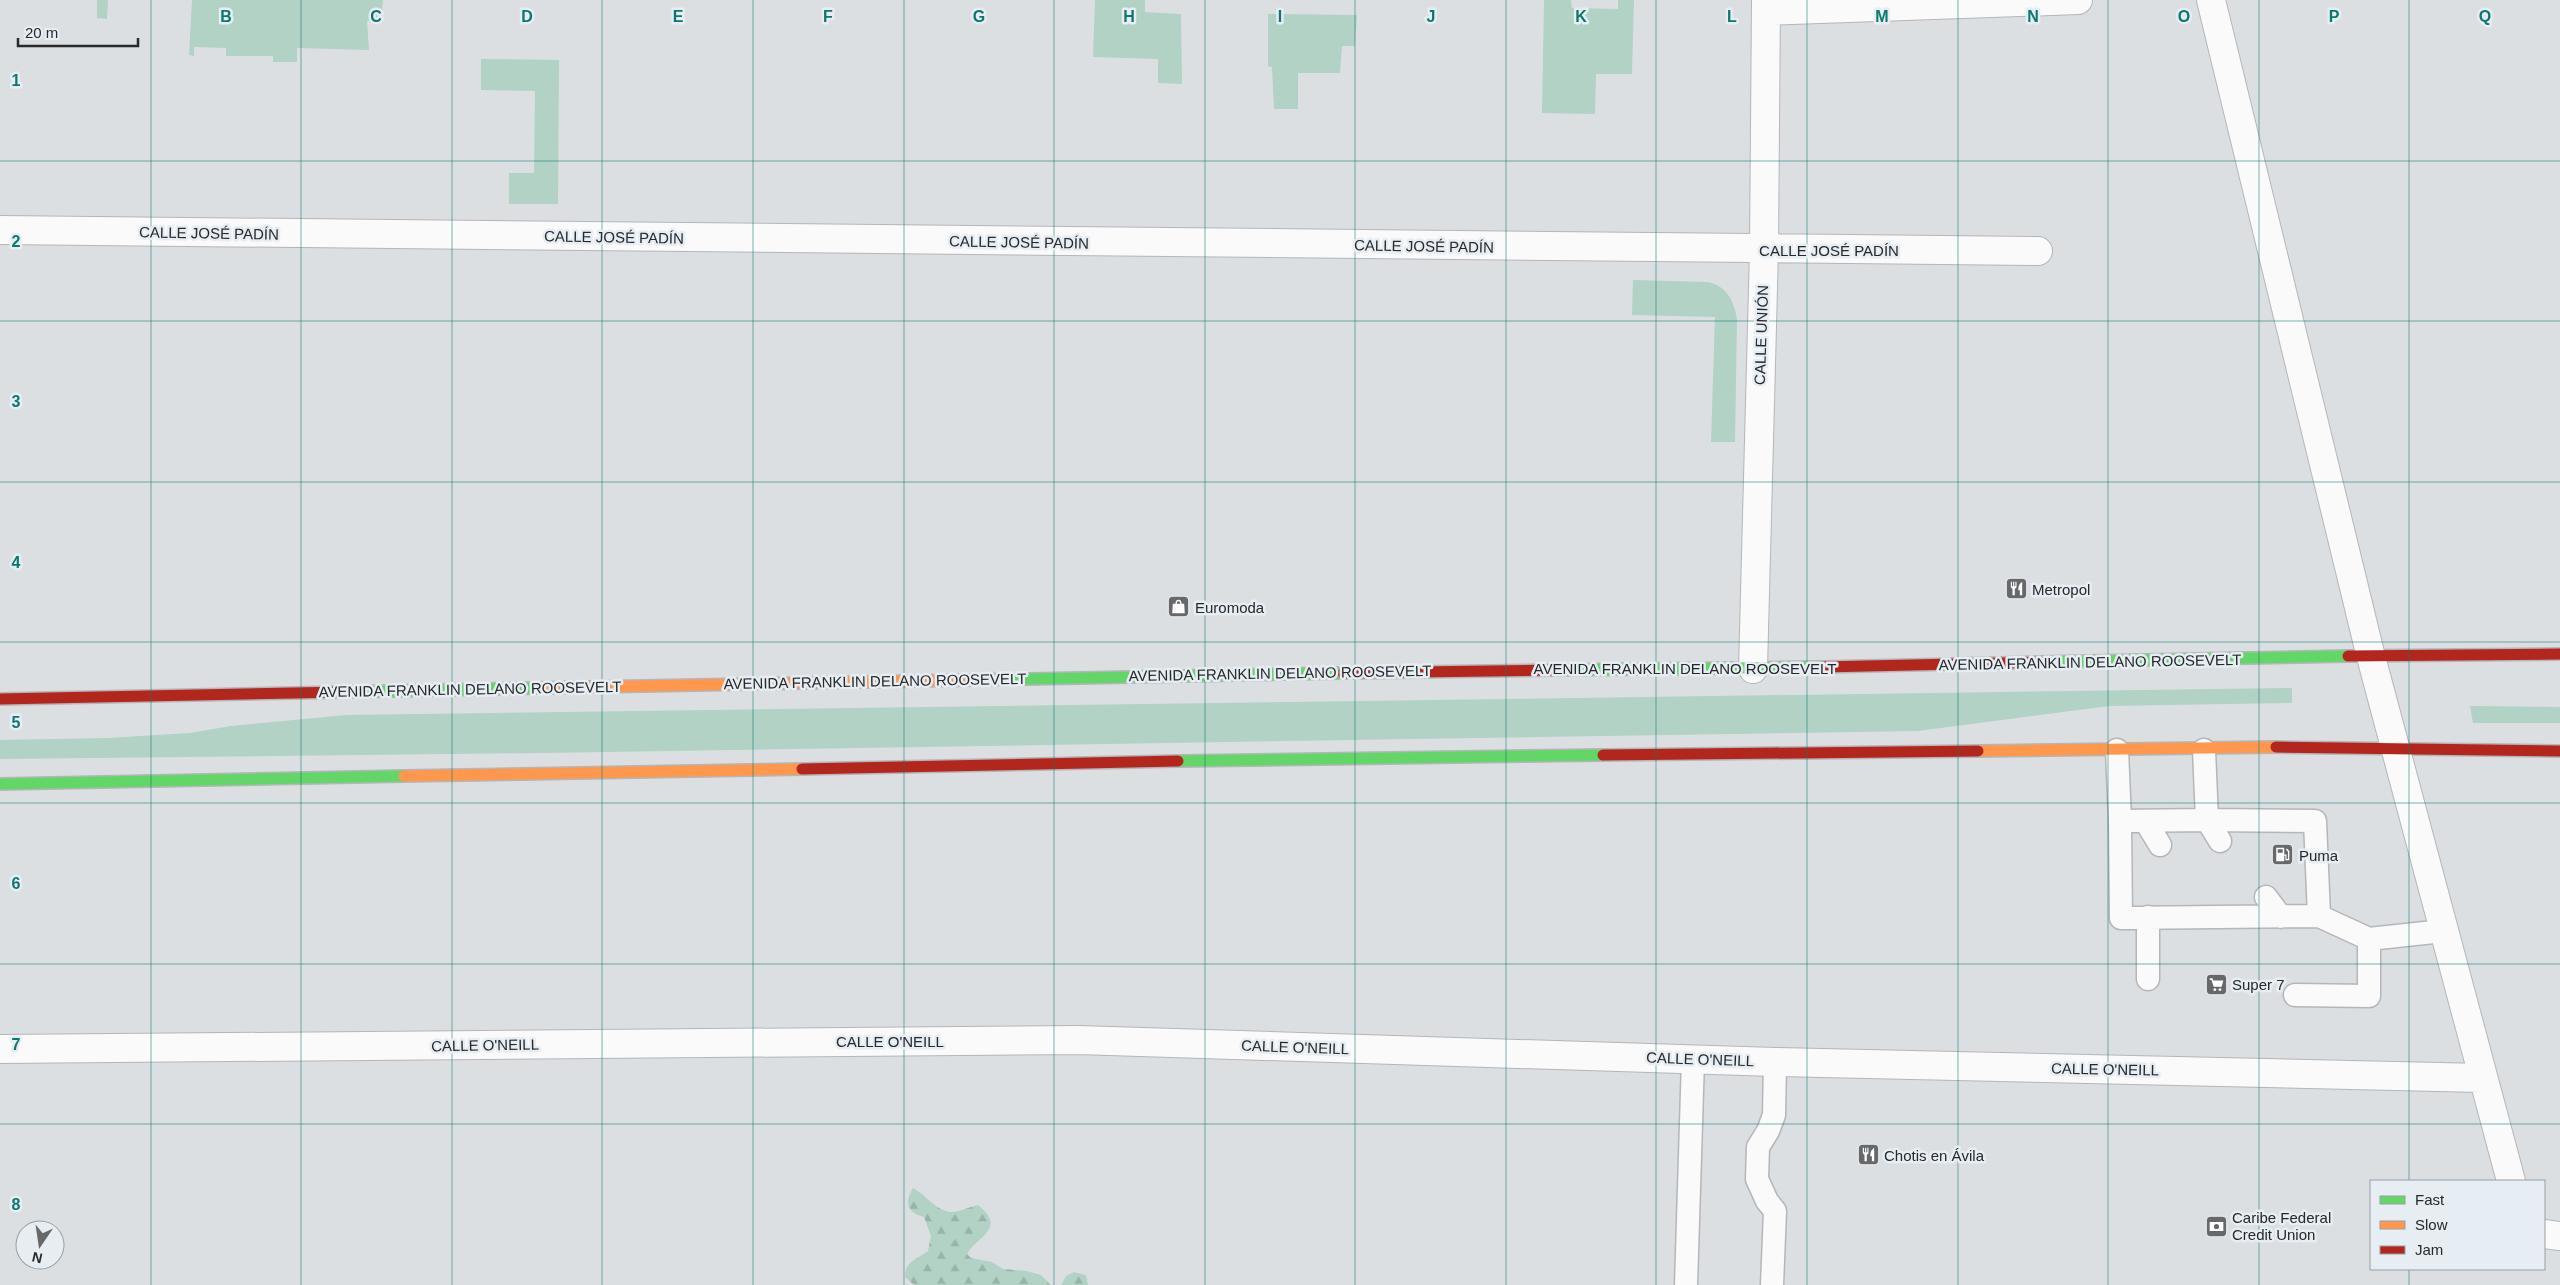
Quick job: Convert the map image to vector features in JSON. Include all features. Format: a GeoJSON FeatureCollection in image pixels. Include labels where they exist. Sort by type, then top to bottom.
{"type":"FeatureCollection","features":[{"type":"Feature","properties":{"kind":"main road","name":"AVENIDA FRANKLIN DELANO ROOSEVELT"},"geometry":{"type":"LineString","coordinates":[[0,699],[1456,670],[1753,669],[2560,654]]}},
{"type":"Feature","properties":{"kind":"main road"},"geometry":{"type":"LineString","coordinates":[[0,784],[1113,762],[2117,750],[2395,748],[2560,750]]}},
{"type":"Feature","properties":{"kind":"street"},"geometry":{"type":"LineString","coordinates":[[1766,5],[2078,0]]}},
{"type":"Feature","properties":{"kind":"street"},"geometry":{"type":"LineString","coordinates":[[2211,0],[2371,657],[2482,1078],[2512,1180]]}},
{"type":"Feature","properties":{"kind":"street","name":"CALLE UNIÓN"},"geometry":{"type":"LineString","coordinates":[[1753,669],[1764,250],[1766,5]]}},
{"type":"Feature","properties":{"kind":"street","name":"CALLE JOSÉ PADÍN"},"geometry":{"type":"LineString","coordinates":[[0,230],[1764,250],[2038,251]]}},
{"type":"Feature","properties":{"kind":"street","name":"CALLE O'NEILL"},"geometry":{"type":"LineString","coordinates":[[0,1049],[1078,1040],[1775,1062],[2482,1078]]}},
{"type":"Feature","properties":{"kind":"street"},"geometry":{"type":"LineString","coordinates":[[2545,1234],[2560,1236]]}},
{"type":"Feature","properties":{"kind":"lane"},"geometry":{"type":"LineString","coordinates":[[2117,750],[2121,918],[2220,915],[2320,916],[2368,939],[2443,931]]}},
{"type":"Feature","properties":{"kind":"lane"},"geometry":{"type":"LineString","coordinates":[[2204,750],[2207,820],[2220,842]]}},
{"type":"Feature","properties":{"kind":"lane"},"geometry":{"type":"LineString","coordinates":[[2120,821],[2315,821],[2320,916]]}},
{"type":"Feature","properties":{"kind":"lane"},"geometry":{"type":"LineString","coordinates":[[2146,822],[2160,846]]}},
{"type":"Feature","properties":{"kind":"lane"},"geometry":{"type":"LineString","coordinates":[[2266,897],[2281,917]]}},
{"type":"Feature","properties":{"kind":"lane"},"geometry":{"type":"LineString","coordinates":[[2204,899],[2220,915]]}},
{"type":"Feature","properties":{"kind":"lane"},"geometry":{"type":"LineString","coordinates":[[2148,917],[2148,979]]}},
{"type":"Feature","properties":{"kind":"lane"},"geometry":{"type":"LineString","coordinates":[[2296,995],[2369,996],[2368,939]]}},
{"type":"Feature","properties":{"kind":"lane"},"geometry":{"type":"LineString","coordinates":[[1686,1285],[1693,1059]]}},
{"type":"Feature","properties":{"kind":"lane"},"geometry":{"type":"LineString","coordinates":[[1772,1285],[1775,1211],[1766,1201],[1757,1179],[1758,1147],[1768,1131],[1774,1116],[1775,1062]]}},
{"type":"Feature","properties":{"kind":"green space"},"geometry":{"type":"Polygon","coordinates":[[[97,0],[108,0],[107,19],[97,18],[97,0]]]}},
{"type":"Feature","properties":{"kind":"green space"},"geometry":{"type":"Polygon","coordinates":[[[192,0],[383,0],[381,19],[367,21],[369,50],[297,48],[297,62],[273,62],[273,56],[226,56],[226,48],[194,47],[194,56],[189,55],[192,0]]]}},
{"type":"Feature","properties":{"kind":"green space"},"geometry":{"type":"Polygon","coordinates":[[[1095,0],[1145,0],[1145,12],[1181,14],[1182,84],[1158,83],[1158,59],[1093,57],[1095,0]]]}},
{"type":"Feature","properties":{"kind":"green space"},"geometry":{"type":"Polygon","coordinates":[[[1544,0],[1571,0],[1572,8],[1618,9],[1618,0],[1634,0],[1632,74],[1596,74],[1595,114],[1542,113],[1544,0]]]}},
{"type":"Feature","properties":{"kind":"green space"},"geometry":{"type":"Polygon","coordinates":[[[1268,14],[1357,15],[1355,46],[1342,46],[1340,73],[1298,73],[1298,109],[1274,109],[1272,67],[1268,66],[1268,14]]]}},
{"type":"Feature","properties":{"kind":"green space"},"geometry":{"type":"Polygon","coordinates":[[[481,59],[559,60],[558,204],[509,204],[509,173],[534,173],[535,91],[481,90],[481,59]]]}},
{"type":"Feature","properties":{"kind":"green space"},"geometry":{"type":"Polygon","coordinates":[[[1633,280],[1708,282],[1720,287],[1732,300],[1737,319],[1735,442],[1711,442],[1715,317],[1632,315],[1633,280]]]}},
{"type":"Feature","properties":{"kind":"green space"},"geometry":{"type":"Polygon","coordinates":[[[2292,688],[2292,703],[2109,706],[1918,731],[543,753],[0,759],[0,740],[108,738],[190,733],[231,726],[346,715],[2292,688]]]}},
{"type":"Feature","properties":{"kind":"green space"},"geometry":{"type":"Polygon","coordinates":[[[2470,706],[2560,707],[2560,723],[2473,723],[2470,706]]]}},
{"type":"Feature","properties":{"kind":"green space"},"geometry":{"type":"Polygon","coordinates":[[[913,1188],[936,1206],[946,1211],[958,1211],[978,1205],[987,1213],[990,1227],[967,1254],[971,1258],[992,1262],[1003,1269],[1027,1271],[1041,1275],[1051,1285],[914,1285],[905,1277],[905,1272],[912,1261],[928,1251],[931,1236],[924,1217],[914,1213],[909,1207],[910,1193],[913,1188]]]}},
{"type":"Feature","properties":{"kind":"green space"},"geometry":{"type":"Polygon","coordinates":[[[1074,1272],[1086,1275],[1088,1285],[1061,1285],[1066,1276],[1074,1272]]]}},
{"type":"Feature","properties":{"kind":"traffic: fast"},"geometry":{"type":"LineString","coordinates":[[2040,662],[2348,656]]}},
{"type":"Feature","properties":{"kind":"traffic: fast"},"geometry":{"type":"LineString","coordinates":[[1556,670],[1822,667]]}},
{"type":"Feature","properties":{"kind":"traffic: fast"},"geometry":{"type":"LineString","coordinates":[[970,680],[1343,673]]}},
{"type":"Feature","properties":{"kind":"traffic: fast"},"geometry":{"type":"LineString","coordinates":[[345,692],[536,688]]}},
{"type":"Feature","properties":{"kind":"traffic: fast"},"geometry":{"type":"LineString","coordinates":[[1178,761],[1603,755]]}},
{"type":"Feature","properties":{"kind":"traffic: fast"},"geometry":{"type":"LineString","coordinates":[[0,784],[404,776]]}},
{"type":"Feature","properties":{"kind":"traffic: slow"},"geometry":{"type":"LineString","coordinates":[[536,688],[970,680]]}},
{"type":"Feature","properties":{"kind":"traffic: slow"},"geometry":{"type":"LineString","coordinates":[[1978,751],[2276,747]]}},
{"type":"Feature","properties":{"kind":"traffic: slow"},"geometry":{"type":"LineString","coordinates":[[404,776],[802,769]]}},
{"type":"Feature","properties":{"kind":"traffic: jam"},"geometry":{"type":"LineString","coordinates":[[2348,656],[2560,654]]}},
{"type":"Feature","properties":{"kind":"traffic: jam"},"geometry":{"type":"LineString","coordinates":[[1822,667],[2040,662]]}},
{"type":"Feature","properties":{"kind":"traffic: jam"},"geometry":{"type":"LineString","coordinates":[[1343,673],[1556,670]]}},
{"type":"Feature","properties":{"kind":"traffic: jam"},"geometry":{"type":"LineString","coordinates":[[0,699],[345,692]]}},
{"type":"Feature","properties":{"kind":"traffic: jam"},"geometry":{"type":"LineString","coordinates":[[2276,747],[2560,751]]}},
{"type":"Feature","properties":{"kind":"traffic: jam"},"geometry":{"type":"LineString","coordinates":[[1603,755],[1978,751]]}},
{"type":"Feature","properties":{"kind":"traffic: jam"},"geometry":{"type":"LineString","coordinates":[[802,769],[1178,761]]}},
{"type":"Feature","properties":{"kind":"place","name":"Metropol"},"geometry":{"type":"Point","coordinates":[2016,589]}},
{"type":"Feature","properties":{"kind":"place","name":"Euromoda"},"geometry":{"type":"Point","coordinates":[1179,607]}},
{"type":"Feature","properties":{"kind":"place","name":"Puma"},"geometry":{"type":"Point","coordinates":[2283,855]}},
{"type":"Feature","properties":{"kind":"place","name":"Super 7"},"geometry":{"type":"Point","coordinates":[2216,984]}},
{"type":"Feature","properties":{"kind":"place","name":"Chotis en Ávila"},"geometry":{"type":"Point","coordinates":[1868,1155]}},
{"type":"Feature","properties":{"kind":"place","name":"Caribe Federal Credit Union"},"geometry":{"type":"Point","coordinates":[2216,1226]}}]}
